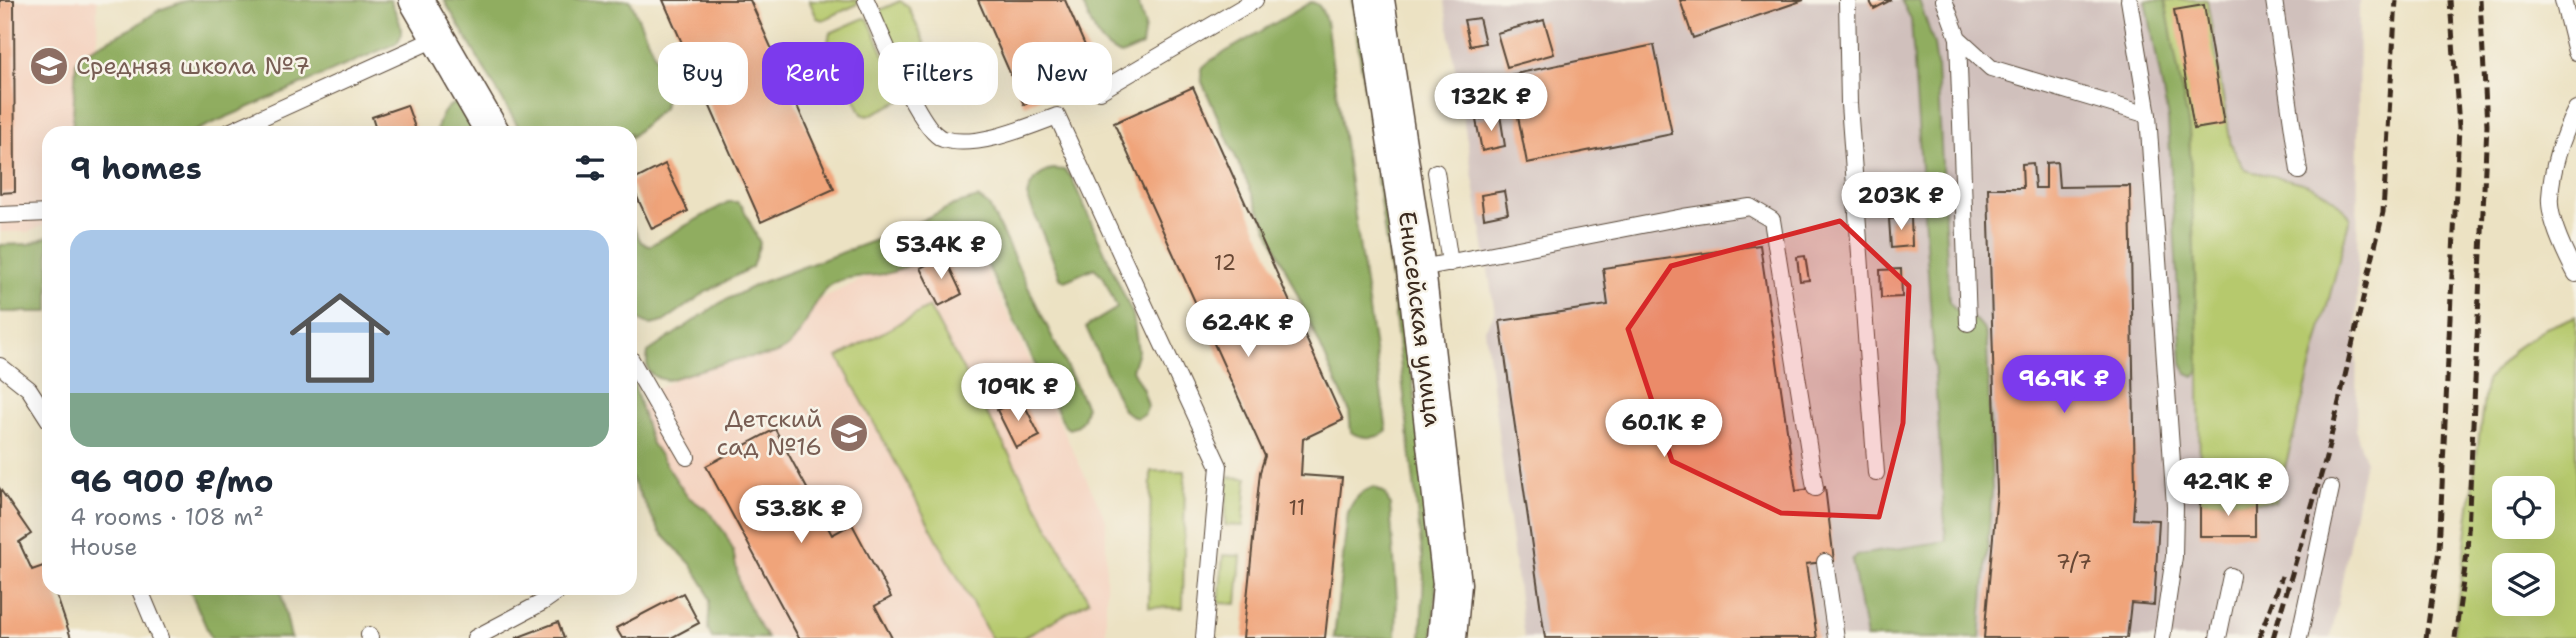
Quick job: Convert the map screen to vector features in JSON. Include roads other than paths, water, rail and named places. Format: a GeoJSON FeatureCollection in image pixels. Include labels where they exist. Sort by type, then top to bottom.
{"type":"FeatureCollection","features":[{"type":"Feature","properties":{"kind":"main road","name":"Енисейская улица"},"geometry":{"type":"LineString","coordinates":[[1376,0],[1433,266],[1452,584],[1447,638]]}},
{"type":"Feature","properties":{"kind":"street"},"geometry":{"type":"LineString","coordinates":[[416,0],[489,126]]}},
{"type":"Feature","properties":{"kind":"street"},"geometry":{"type":"LineString","coordinates":[[1452,584],[1464,638]]}},
{"type":"Feature","properties":{"kind":"lane"},"geometry":{"type":"LineString","coordinates":[[866,0],[914,104],[931,131],[940,138],[975,141],[1013,132],[1057,116],[1219,466],[1205,638]]}},
{"type":"Feature","properties":{"kind":"lane"},"geometry":{"type":"LineString","coordinates":[[1112,84],[1255,0]]}},
{"type":"Feature","properties":{"kind":"lane"},"geometry":{"type":"LineString","coordinates":[[1847,0],[1849,104],[1876,473]]}},
{"type":"Feature","properties":{"kind":"lane"},"geometry":{"type":"LineString","coordinates":[[1944,0],[1958,38],[1968,323]]}},
{"type":"Feature","properties":{"kind":"lane"},"geometry":{"type":"LineString","coordinates":[[2129,0],[2148,115],[2175,506],[2174,557],[2162,638]]}},
{"type":"Feature","properties":{"kind":"lane"},"geometry":{"type":"LineString","coordinates":[[2274,0],[2300,171]]}},
{"type":"Feature","properties":{"kind":"lane"},"geometry":{"type":"LineString","coordinates":[[2563,0],[2576,52]]}},
{"type":"Feature","properties":{"kind":"lane"},"geometry":{"type":"LineString","coordinates":[[242,126],[437,38]]}},
{"type":"Feature","properties":{"kind":"lane"},"geometry":{"type":"LineString","coordinates":[[1958,38],[1991,68],[2148,115]]}},
{"type":"Feature","properties":{"kind":"lane"},"geometry":{"type":"LineString","coordinates":[[2576,108],[2563,135],[2549,200],[2561,247],[2576,274]]}},
{"type":"Feature","properties":{"kind":"lane"},"geometry":{"type":"LineString","coordinates":[[1436,172],[1433,266],[1683,217],[1750,207],[1772,220],[1815,488]]}},
{"type":"Feature","properties":{"kind":"lane"},"geometry":{"type":"LineString","coordinates":[[0,215],[42,213]]}},
{"type":"Feature","properties":{"kind":"lane"},"geometry":{"type":"LineString","coordinates":[[0,366],[29,389],[42,409]]}},
{"type":"Feature","properties":{"kind":"lane"},"geometry":{"type":"LineString","coordinates":[[637,370],[687,457]]}},
{"type":"Feature","properties":{"kind":"lane"},"geometry":{"type":"LineString","coordinates":[[2299,638],[2331,488]]}},
{"type":"Feature","properties":{"kind":"lane"},"geometry":{"type":"LineString","coordinates":[[1825,562],[1836,638]]}},
{"type":"Feature","properties":{"kind":"lane"},"geometry":{"type":"LineString","coordinates":[[2218,638],[2231,576]]}},
{"type":"Feature","properties":{"kind":"lane"},"geometry":{"type":"LineString","coordinates":[[142,595],[160,638]]}},
{"type":"Feature","properties":{"kind":"lane"},"geometry":{"type":"LineString","coordinates":[[475,638],[554,595]]}},
{"type":"Feature","properties":{"kind":"railway"},"geometry":{"type":"LineString","coordinates":[[2273,638],[2326,458],[2383,212],[2396,0]]}},
{"type":"Feature","properties":{"kind":"railway"},"geometry":{"type":"LineString","coordinates":[[2426,638],[2439,550],[2459,127],[2450,0]]}},
{"type":"Feature","properties":{"kind":"railway"},"geometry":{"type":"LineString","coordinates":[[2455,638],[2467,553],[2487,125],[2480,0]]}},
{"type":"Feature","properties":{"kind":"railway"},"geometry":{"type":"LineString","coordinates":[[2259,638],[2282,576]]}},
{"type":"Feature","properties":{"kind":"place","name":"Средняя школа №7"},"geometry":{"type":"Point","coordinates":[49,66]}},
{"type":"Feature","properties":{"kind":"place","name":"Детский сад №16"},"geometry":{"type":"Point","coordinates":[849,433]}}]}
